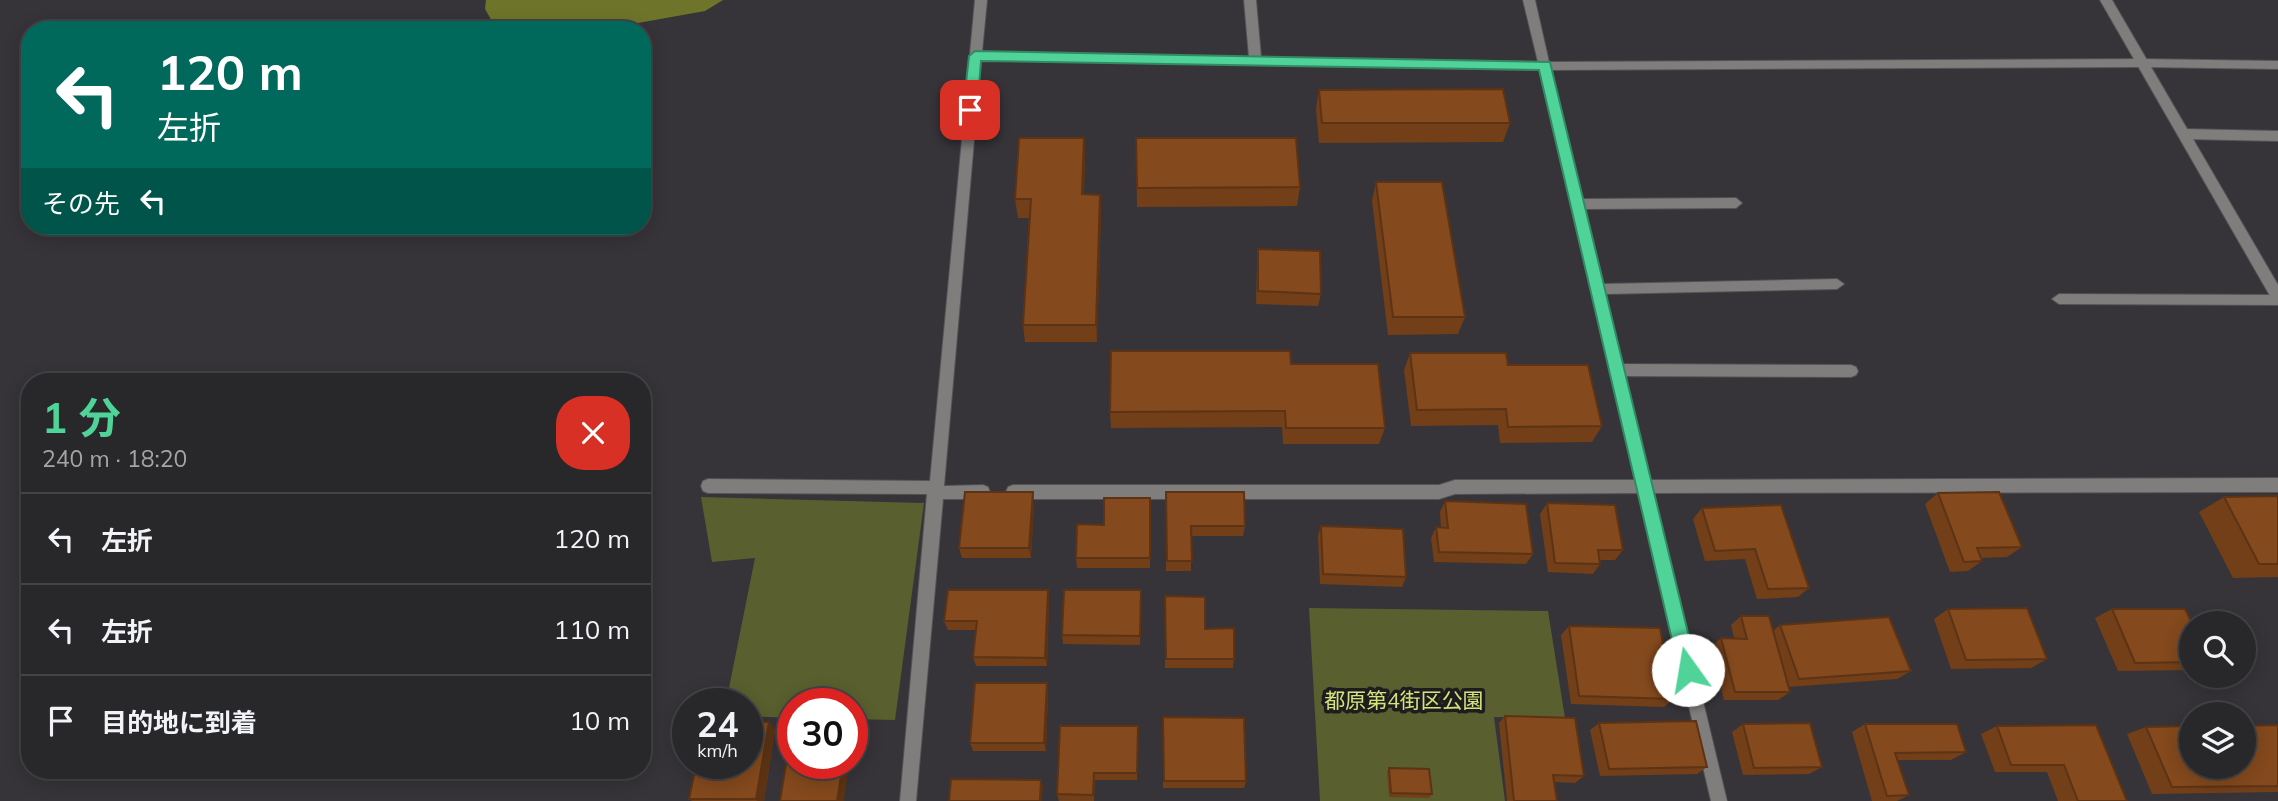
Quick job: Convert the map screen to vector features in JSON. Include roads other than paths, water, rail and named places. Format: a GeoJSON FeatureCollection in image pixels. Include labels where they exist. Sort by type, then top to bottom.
{"type":"FeatureCollection","features":[{"type":"Feature","properties":{"kind":"street"},"geometry":{"type":"LineString","coordinates":[[908,801],[934,490],[981,0]]}},
{"type":"Feature","properties":{"kind":"street"},"geometry":{"type":"LineString","coordinates":[[1250,0],[1255,60]]}},
{"type":"Feature","properties":{"kind":"street"},"geometry":{"type":"LineString","coordinates":[[1530,0],[1719,801]]}},
{"type":"Feature","properties":{"kind":"street"},"geometry":{"type":"LineString","coordinates":[[2059,299],[2278,299],[2106,0]]}},
{"type":"Feature","properties":{"kind":"street"},"geometry":{"type":"LineString","coordinates":[[975,56],[1545,66],[2143,63],[2278,65]]}},
{"type":"Feature","properties":{"kind":"street"},"geometry":{"type":"LineString","coordinates":[[2183,134],[2278,136]]}},
{"type":"Feature","properties":{"kind":"street"},"geometry":{"type":"LineString","coordinates":[[1576,204],[1736,203]]}},
{"type":"Feature","properties":{"kind":"street"},"geometry":{"type":"LineString","coordinates":[[1599,289],[1837,284]]}},
{"type":"Feature","properties":{"kind":"street"},"geometry":{"type":"LineString","coordinates":[[1617,370],[1850,371]]}},
{"type":"Feature","properties":{"kind":"street"},"geometry":{"type":"LineString","coordinates":[[708,486],[934,490],[1439,492],[1455,487],[2278,485]]}},
{"type":"Feature","properties":{"kind":"park label","name":"都原第4街区公園"},"geometry":{"type":"Point","coordinates":[1404,700]}}]}
